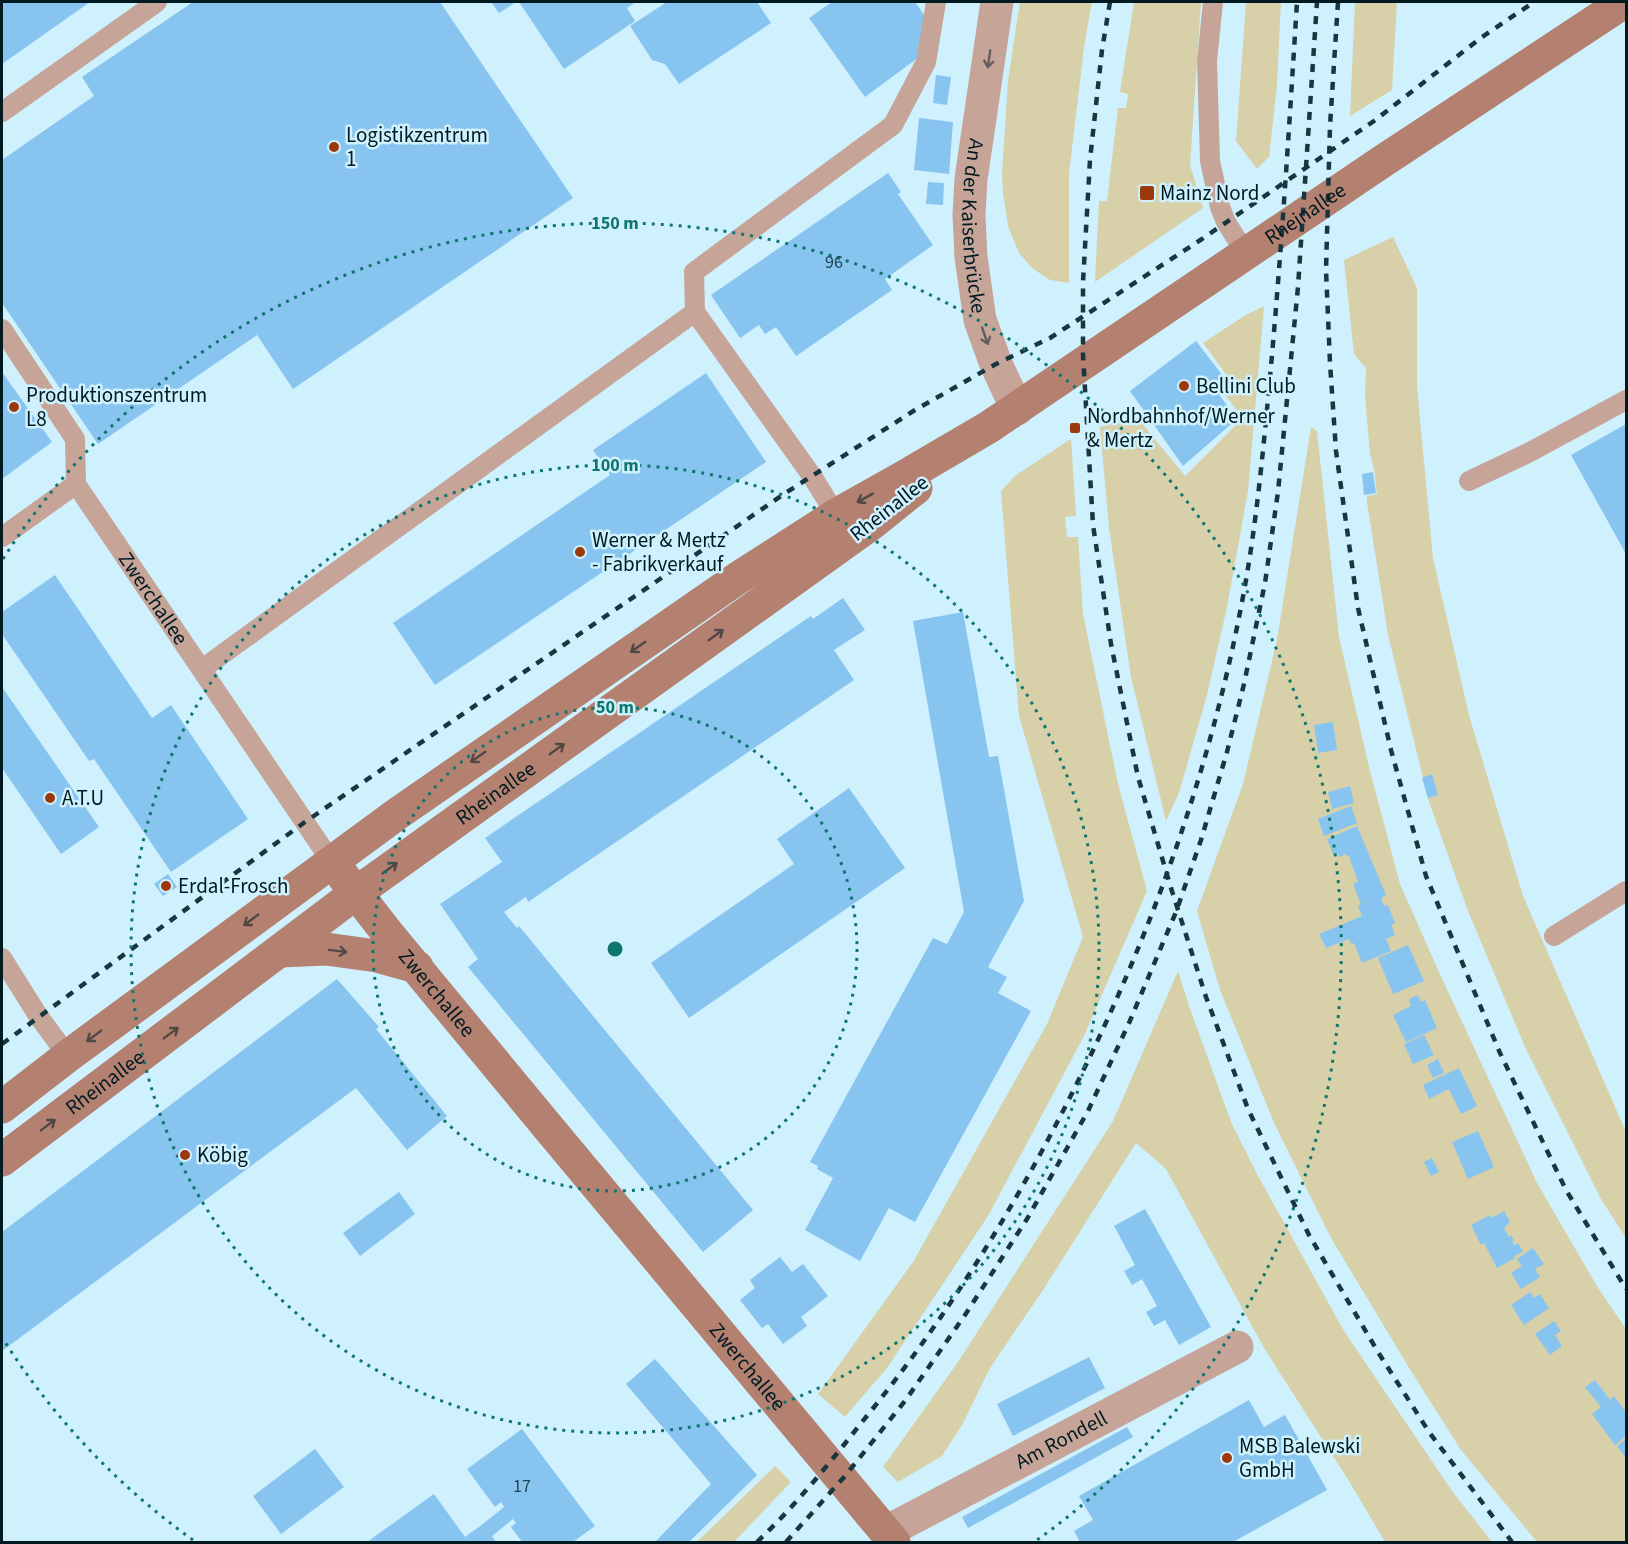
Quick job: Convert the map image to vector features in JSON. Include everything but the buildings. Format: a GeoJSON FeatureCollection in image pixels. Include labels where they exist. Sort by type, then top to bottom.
{"type":"FeatureCollection","features":[{"type":"Feature","properties":{"kind":"main road","name":"Rheinallee"},"geometry":{"type":"LineString","coordinates":[[2,1107],[331,861],[729,585],[836,514],[902,478],[1017,409],[1624,2]]}},
{"type":"Feature","properties":{"kind":"main road","name":"Rheinallee"},"geometry":{"type":"LineString","coordinates":[[2,1160],[356,893],[871,524],[989,427]]}},
{"type":"Feature","properties":{"kind":"main road","name":"Zwerchallee"},"geometry":{"type":"LineString","coordinates":[[331,861],[613,1206],[890,1537]]}},
{"type":"Feature","properties":{"kind":"main road"},"geometry":{"type":"LineString","coordinates":[[280,951],[326,949],[377,956],[417,967]]}},
{"type":"Feature","properties":{"kind":"street","name":"An der Kaiserbrücke"},"geometry":{"type":"LineString","coordinates":[[997,2],[971,179],[969,215],[971,257],[980,320],[996,364],[1017,409]]}},
{"type":"Feature","properties":{"kind":"street","name":"Am Rondell"},"geometry":{"type":"LineString","coordinates":[[890,1537],[1237,1347]]}},
{"type":"Feature","properties":{"kind":"lane"},"geometry":{"type":"LineString","coordinates":[[2,112],[157,2]]}},
{"type":"Feature","properties":{"kind":"lane"},"geometry":{"type":"LineString","coordinates":[[836,514],[812,476],[695,312],[694,272],[893,125],[926,62],[936,2]]}},
{"type":"Feature","properties":{"kind":"lane"},"geometry":{"type":"LineString","coordinates":[[1213,2],[1207,61],[1210,161],[1220,207],[1226,222],[1246,254]]}},
{"type":"Feature","properties":{"kind":"lane"},"geometry":{"type":"LineString","coordinates":[[201,669],[695,312]]}},
{"type":"Feature","properties":{"kind":"lane"},"geometry":{"type":"LineString","coordinates":[[2,329],[75,440],[76,484],[2,537]]}},
{"type":"Feature","properties":{"kind":"lane"},"geometry":{"type":"LineString","coordinates":[[1470,481],[1530,452],[1626,400]]}},
{"type":"Feature","properties":{"kind":"lane","name":"Zwerchallee"},"geometry":{"type":"LineString","coordinates":[[76,484],[331,861]]}},
{"type":"Feature","properties":{"kind":"lane"},"geometry":{"type":"LineString","coordinates":[[1554,936],[1626,891]]}},
{"type":"Feature","properties":{"kind":"lane"},"geometry":{"type":"LineString","coordinates":[[2,958],[39,1017],[68,1056]]}},
{"type":"Feature","properties":{"kind":"shaded area"},"geometry":{"type":"Polygon","coordinates":[[[1020,2],[1092,2],[1084,47],[1069,174],[1069,283],[1050,280],[1032,268],[1019,253],[1008,226],[1002,173],[1008,80],[1020,2]]]}},
{"type":"Feature","properties":{"kind":"shaded area"},"geometry":{"type":"Polygon","coordinates":[[[1134,2],[1201,2],[1190,165],[1203,208],[1095,282],[1099,201],[1107,201],[1118,108],[1126,108],[1128,94],[1120,92],[1134,2]]]}},
{"type":"Feature","properties":{"kind":"shaded area"},"geometry":{"type":"Polygon","coordinates":[[[1246,2],[1281,2],[1277,85],[1269,157],[1257,169],[1236,141],[1246,2]]]}},
{"type":"Feature","properties":{"kind":"shaded area"},"geometry":{"type":"Polygon","coordinates":[[[1355,2],[1397,2],[1392,90],[1350,116],[1355,2]]]}},
{"type":"Feature","properties":{"kind":"shaded area"},"geometry":{"type":"Polygon","coordinates":[[[1393,237],[1417,288],[1417,387],[1433,558],[1469,715],[1523,896],[1626,1132],[1626,1238],[1601,1199],[1525,1047],[1468,911],[1429,802],[1388,635],[1367,502],[1367,496],[1377,494],[1370,454],[1365,396],[1366,368],[1354,354],[1344,260],[1393,237]]]}},
{"type":"Feature","properties":{"kind":"shaded area"},"geometry":{"type":"Polygon","coordinates":[[[1264,306],[1248,491],[1227,607],[1207,695],[1179,793],[1166,821],[1131,677],[1109,528],[1100,427],[1136,416],[1185,476],[1237,424],[1240,415],[1218,385],[1228,377],[1203,343],[1244,316],[1264,306]]]}},
{"type":"Feature","properties":{"kind":"shaded area"},"geometry":{"type":"Polygon","coordinates":[[[1311,427],[1317,431],[1339,637],[1370,771],[1400,884],[1537,1183],[1598,1288],[1626,1329],[1626,1542],[1537,1542],[1461,1450],[1331,1238],[1275,1125],[1220,990],[1197,911],[1243,784],[1277,640],[1311,427]]]}},
{"type":"Feature","properties":{"kind":"shaded area"},"geometry":{"type":"Polygon","coordinates":[[[1071,439],[1076,516],[1065,517],[1067,537],[1078,537],[1083,614],[1118,784],[1147,891],[1084,1036],[988,1216],[887,1368],[845,1417],[818,1394],[913,1262],[1047,1024],[1083,937],[1019,716],[1001,491],[1015,476],[1071,439]]]}},
{"type":"Feature","properties":{"kind":"shaded area"},"geometry":{"type":"Polygon","coordinates":[[[1178,971],[1231,1122],[1257,1174],[1344,1331],[1452,1491],[1492,1542],[1385,1542],[1264,1348],[1166,1169],[1136,1143],[1043,1290],[990,1368],[962,1425],[942,1456],[898,1482],[883,1467],[958,1362],[1113,1121],[1178,971]]]}},
{"type":"Feature","properties":{"kind":"shaded area"},"geometry":{"type":"Polygon","coordinates":[[[775,1466],[791,1482],[734,1542],[697,1542],[775,1466]]]}},
{"type":"Feature","properties":{"kind":"railway"},"geometry":{"type":"LineString","coordinates":[[1110,2],[1102,50],[1090,160],[1083,282],[1083,355],[1093,525],[1111,644],[1138,777],[1206,997],[1248,1109],[1309,1235],[1378,1352],[1429,1432],[1512,1542]]}},
{"type":"Feature","properties":{"kind":"railway"},"geometry":{"type":"LineString","coordinates":[[757,1542],[811,1484],[915,1354],[964,1283],[1009,1210],[1051,1134],[1116,1001],[1170,864],[1194,795],[1214,724],[1232,652],[1250,556],[1257,508],[1273,340],[1297,2]]}},
{"type":"Feature","properties":{"kind":"railway"},"geometry":{"type":"LineString","coordinates":[[786,1542],[845,1476],[905,1401],[965,1315],[1027,1219],[1088,1111],[1129,1023],[1176,912],[1201,840],[1244,684],[1265,583],[1278,492],[1298,287],[1317,2]]}},
{"type":"Feature","properties":{"kind":"railway"},"geometry":{"type":"LineString","coordinates":[[1338,2],[1330,126],[1326,270],[1336,451],[1358,608],[1391,750],[1426,876],[1500,1053],[1566,1190],[1626,1289]]}},
{"type":"Feature","properties":{"kind":"railway"},"geometry":{"type":"LineString","coordinates":[[2,1044],[305,822],[787,492],[915,410],[996,364],[1050,338],[1202,239],[1374,121],[1482,37],[1534,2]]}},
{"type":"Feature","properties":{"kind":"place","name":"Logistikzentrum 1"},"geometry":{"type":"Point","coordinates":[334,147]}},
{"type":"Feature","properties":{"kind":"place","name":"Mainz Nord"},"geometry":{"type":"Point","coordinates":[1147,193]}},
{"type":"Feature","properties":{"kind":"place","name":"Bellini Club"},"geometry":{"type":"Point","coordinates":[1184,386]}},
{"type":"Feature","properties":{"kind":"place","name":"Produktionszentrum L8"},"geometry":{"type":"Point","coordinates":[14,407]}},
{"type":"Feature","properties":{"kind":"place","name":"Nordbahnhof/Werner & Mertz"},"geometry":{"type":"Point","coordinates":[1075,428]}},
{"type":"Feature","properties":{"kind":"place","name":"Werner & Mertz - Fabrikverkauf"},"geometry":{"type":"Point","coordinates":[580,552]}},
{"type":"Feature","properties":{"kind":"place","name":"A.T.U"},"geometry":{"type":"Point","coordinates":[50,798]}},
{"type":"Feature","properties":{"kind":"place","name":"Erdal-Frosch"},"geometry":{"type":"Point","coordinates":[166,886]}},
{"type":"Feature","properties":{"kind":"place","name":"Köbig"},"geometry":{"type":"Point","coordinates":[185,1155]}},
{"type":"Feature","properties":{"kind":"place","name":"MSB Balewski GmbH"},"geometry":{"type":"Point","coordinates":[1227,1458]}}]}
